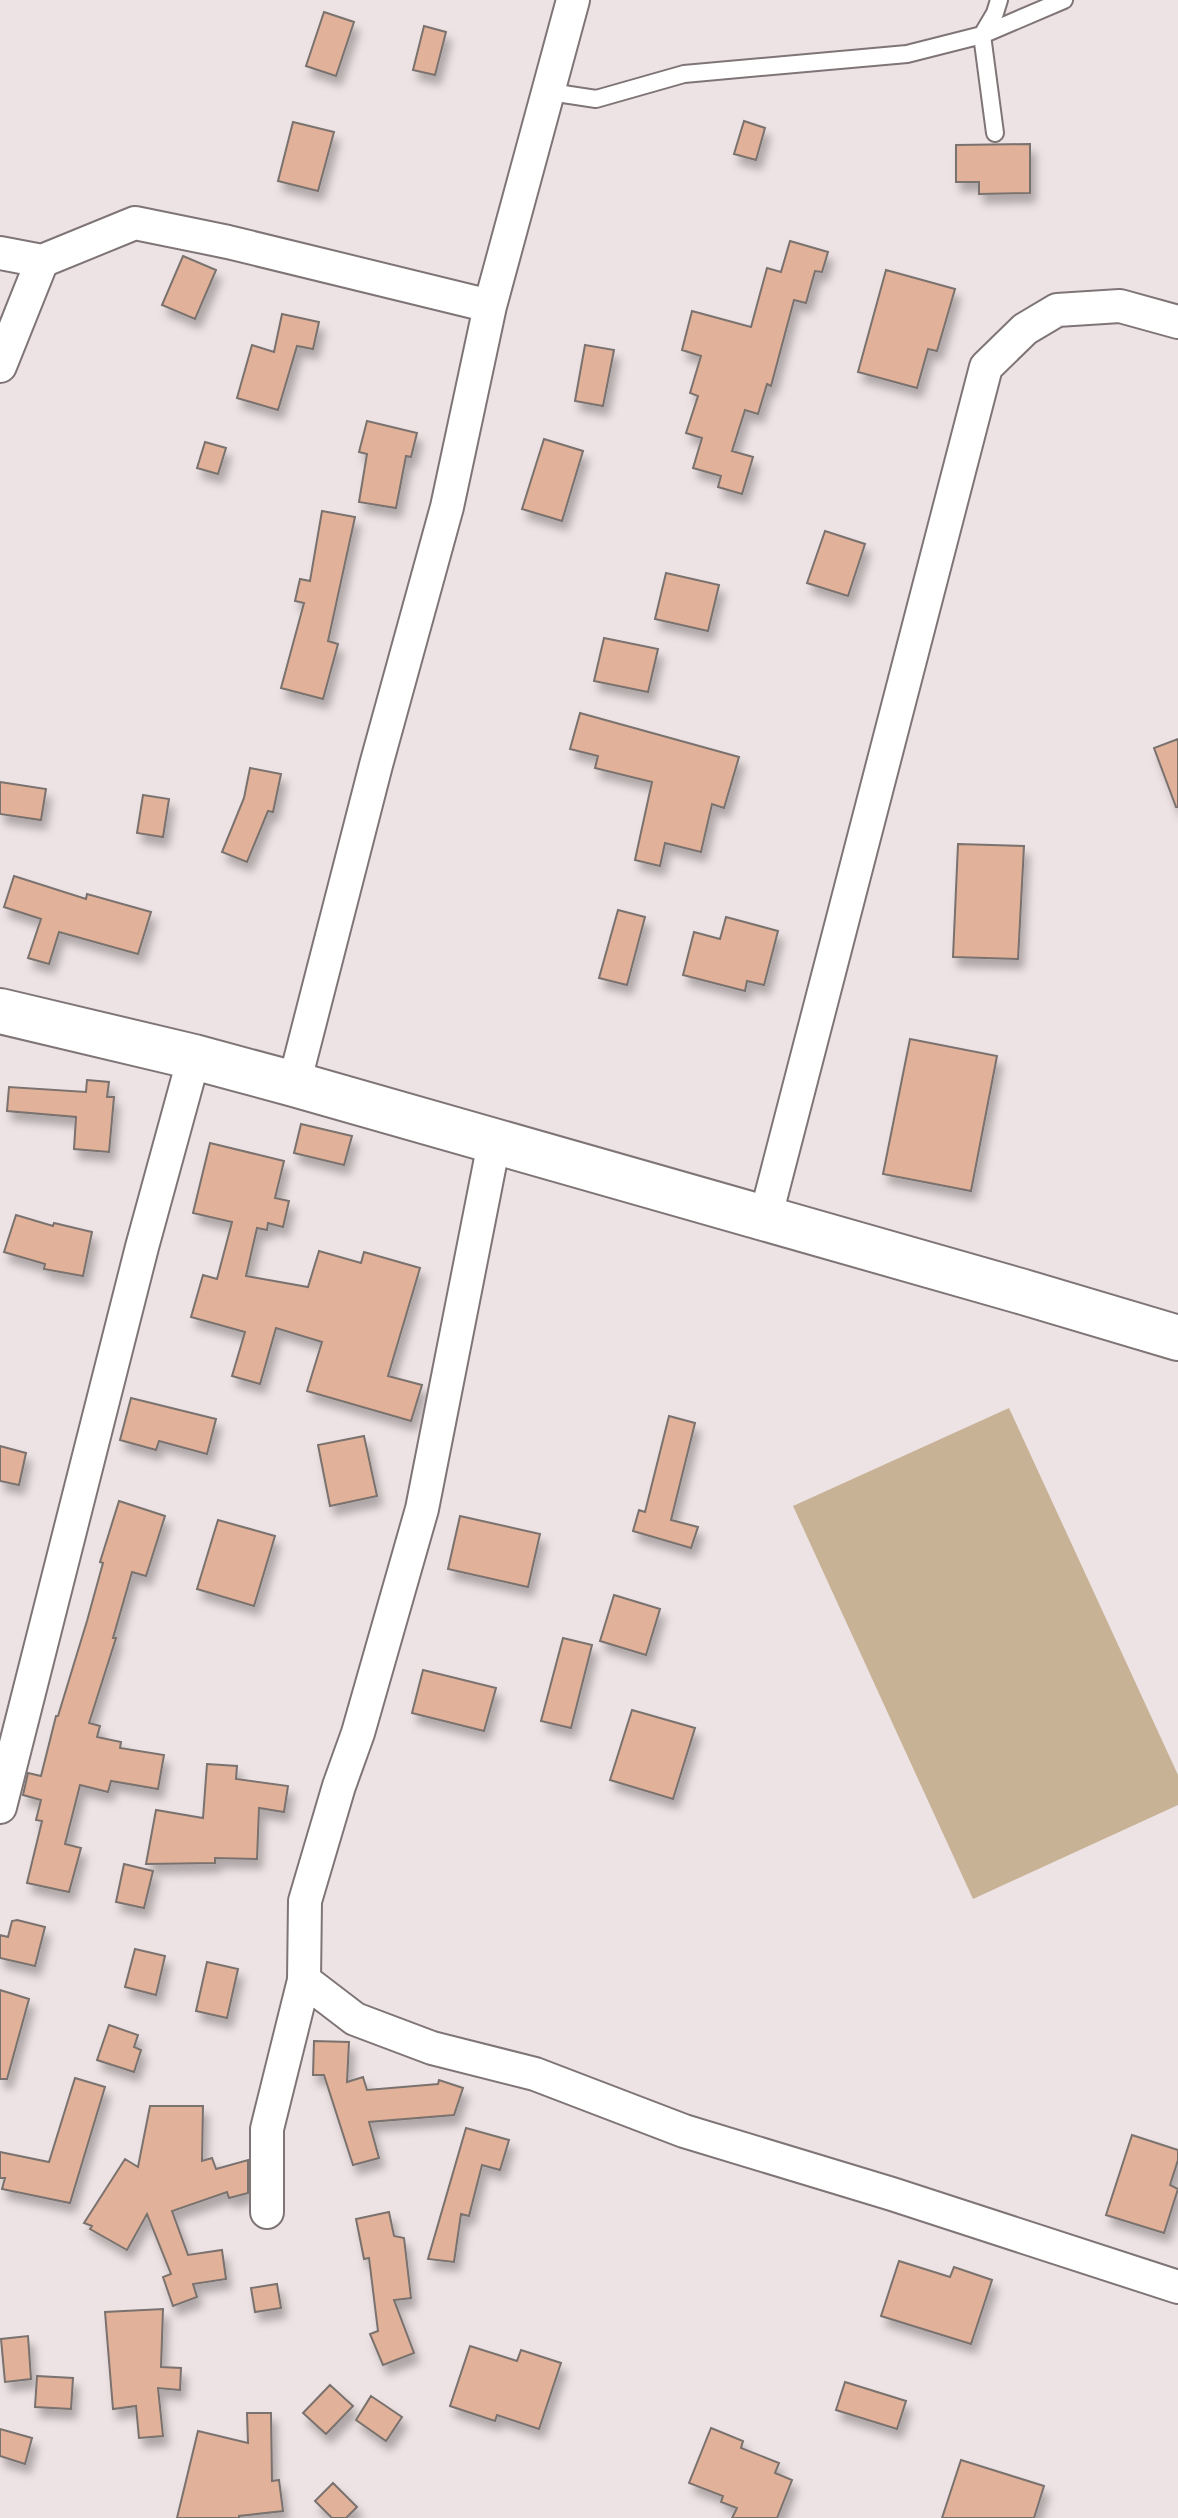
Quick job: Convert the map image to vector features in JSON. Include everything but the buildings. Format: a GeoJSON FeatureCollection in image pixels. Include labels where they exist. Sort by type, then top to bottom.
{"type":"FeatureCollection","features":[{"type":"Feature","properties":{"kind":"main road"},"geometry":{"type":"LineString","coordinates":[[0,1011],[294,1084],[1178,1338]]}},
{"type":"Feature","properties":{"kind":"street"},"geometry":{"type":"LineString","coordinates":[[294,1084],[376,765],[447,507],[490,306],[573,0]]}},
{"type":"Feature","properties":{"kind":"street"},"geometry":{"type":"LineString","coordinates":[[0,253],[42,261],[135,223],[228,242],[490,306]]}},
{"type":"Feature","properties":{"kind":"street"},"geometry":{"type":"LineString","coordinates":[[0,366],[42,261]]}},
{"type":"Feature","properties":{"kind":"street"},"geometry":{"type":"LineString","coordinates":[[765,1219],[986,367],[1025,329],[1057,310],[1120,306],[1178,322]]}},
{"type":"Feature","properties":{"kind":"street"},"geometry":{"type":"LineString","coordinates":[[0,1807],[142,1247],[194,1057]]}},
{"type":"Feature","properties":{"kind":"street"},"geometry":{"type":"LineString","coordinates":[[267,2212],[267,2129],[304,1980],[305,1901],[358,1733],[422,1509],[494,1143]]}},
{"type":"Feature","properties":{"kind":"street"},"geometry":{"type":"LineString","coordinates":[[304,1980],[355,2019],[432,2048],[535,2074],[684,2131],[892,2194],[1178,2287]]}},
{"type":"Feature","properties":{"kind":"lane"},"geometry":{"type":"LineString","coordinates":[[995,133],[982,35],[999,0]]}},
{"type":"Feature","properties":{"kind":"lane"},"geometry":{"type":"LineString","coordinates":[[550,92],[596,99],[684,74],[907,54],[982,35],[1064,0]]}},
{"type":"Feature","properties":{"kind":"shaded area"},"geometry":{"type":"Polygon","coordinates":[[[1009,1408],[1178,1775],[1178,1805],[973,1899],[793,1506],[1009,1408]]]}}]}
